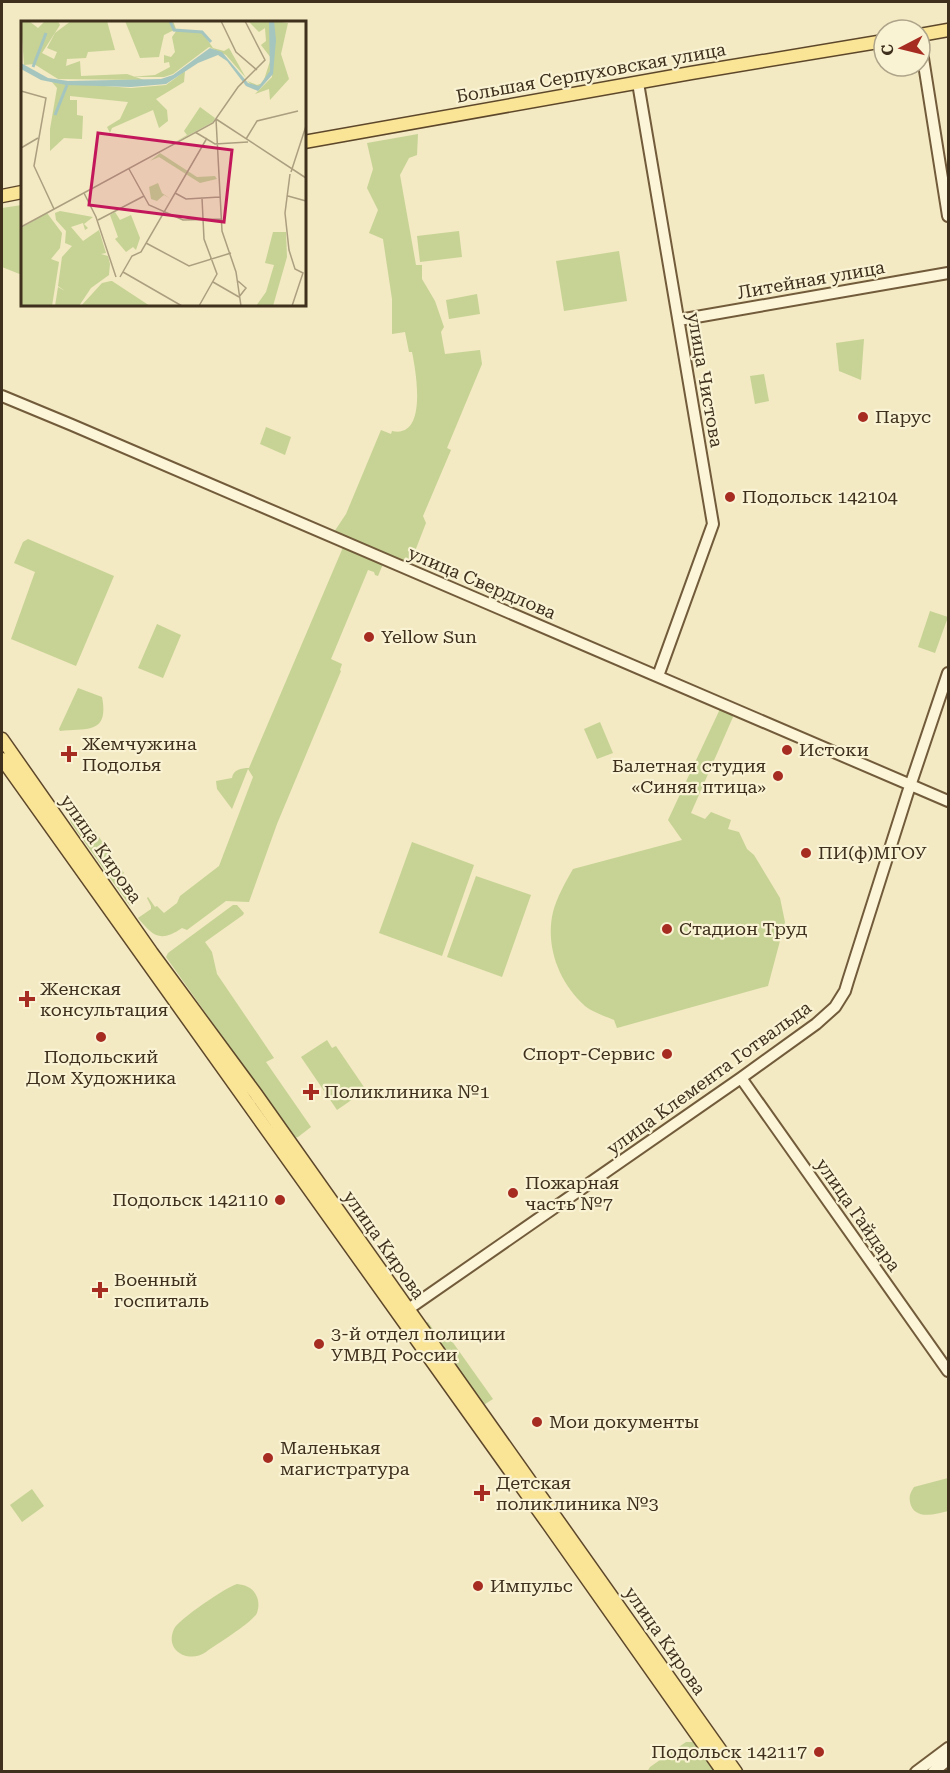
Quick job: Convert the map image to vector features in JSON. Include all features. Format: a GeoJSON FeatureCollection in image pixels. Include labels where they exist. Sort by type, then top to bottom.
{"type":"FeatureCollection","features":[{"type":"Feature","properties":{"kind":"main road"},"geometry":{"type":"LineString","coordinates":[[932,33],[948,30]]}},
{"type":"Feature","properties":{"kind":"main road","name":"Большая Серпуховская улица"},"geometry":{"type":"LineString","coordinates":[[306,142],[872,43]]}},
{"type":"Feature","properties":{"kind":"main road"},"geometry":{"type":"LineString","coordinates":[[2,196],[21,192]]}},
{"type":"Feature","properties":{"kind":"main road","name":"улица Кирова"},"geometry":{"type":"LineString","coordinates":[[2,740],[33,794],[723,1772]]}},
{"type":"Feature","properties":{"kind":"main road","name":"улица Кирова"},"geometry":{"type":"LineString","coordinates":[[2,759],[33,794],[256,1094],[736,1772]]}},
{"type":"Feature","properties":{"kind":"street"},"geometry":{"type":"LineString","coordinates":[[926,78],[948,216]]}},
{"type":"Feature","properties":{"kind":"street","name":"улица Чистова"},"geometry":{"type":"LineString","coordinates":[[638,83],[713,524],[658,676]]}},
{"type":"Feature","properties":{"kind":"street","name":"Литейная улица"},"geometry":{"type":"LineString","coordinates":[[678,320],[948,273]]}},
{"type":"Feature","properties":{"kind":"street","name":"улица Свердлова"},"geometry":{"type":"LineString","coordinates":[[2,396],[948,801]]}},
{"type":"Feature","properties":{"kind":"street","name":"улица Клемента Готвальда"},"geometry":{"type":"LineString","coordinates":[[408,1310],[741,1078],[816,1024],[835,1007],[845,991],[910,784],[948,673]]}},
{"type":"Feature","properties":{"kind":"street","name":"улица Гайдара"},"geometry":{"type":"LineString","coordinates":[[741,1078],[948,1371]]}},
{"type":"Feature","properties":{"kind":"street"},"geometry":{"type":"LineString","coordinates":[[925,1770],[948,1748]]}},
{"type":"Feature","properties":{"kind":"street"},"geometry":{"type":"LineString","coordinates":[[925,1770],[948,1760]]}},
{"type":"Feature","properties":{"kind":"green space"},"geometry":{"type":"Polygon","coordinates":[[[418,134],[417,155],[409,158],[400,175],[416,265],[422,265],[422,279],[435,301],[444,327],[441,332],[445,354],[480,350],[482,364],[447,448],[451,450],[423,516],[426,523],[410,564],[334,532],[346,514],[381,430],[391,434],[392,431],[403,431],[411,425],[415,415],[417,387],[412,352],[409,352],[405,332],[392,334],[392,299],[383,239],[369,233],[378,210],[367,188],[373,169],[367,143],[418,134]]]}},
{"type":"Feature","properties":{"kind":"green space"},"geometry":{"type":"Polygon","coordinates":[[[21,205],[21,275],[2,267],[2,208],[21,205]]]}},
{"type":"Feature","properties":{"kind":"green space"},"geometry":{"type":"Polygon","coordinates":[[[459,231],[462,257],[420,262],[417,236],[459,231]]]}},
{"type":"Feature","properties":{"kind":"green space"},"geometry":{"type":"Polygon","coordinates":[[[619,251],[627,301],[564,311],[556,261],[619,251]]]}},
{"type":"Feature","properties":{"kind":"green space"},"geometry":{"type":"Polygon","coordinates":[[[477,294],[480,314],[449,319],[446,300],[477,294]]]}},
{"type":"Feature","properties":{"kind":"green space"},"geometry":{"type":"Polygon","coordinates":[[[864,339],[861,380],[839,371],[836,343],[864,339]]]}},
{"type":"Feature","properties":{"kind":"green space"},"geometry":{"type":"Polygon","coordinates":[[[764,374],[769,401],[755,404],[750,376],[764,374]]]}},
{"type":"Feature","properties":{"kind":"green space"},"geometry":{"type":"Polygon","coordinates":[[[266,427],[291,437],[285,455],[260,444],[266,427]]]}},
{"type":"Feature","properties":{"kind":"green space"},"geometry":{"type":"Polygon","coordinates":[[[28,539],[114,576],[76,666],[11,639],[35,572],[14,563],[23,542],[28,539]]]}},
{"type":"Feature","properties":{"kind":"green space"},"geometry":{"type":"Polygon","coordinates":[[[344,545],[383,564],[378,576],[368,570],[331,659],[342,664],[341,671],[277,824],[249,902],[226,901],[187,930],[182,928],[168,935],[157,935],[138,918],[151,909],[147,898],[164,913],[177,903],[180,896],[219,866],[253,777],[248,769],[232,809],[217,789],[216,781],[232,778],[238,770],[249,768],[344,545]]]}},
{"type":"Feature","properties":{"kind":"green space"},"geometry":{"type":"Polygon","coordinates":[[[930,611],[948,617],[935,653],[918,647],[930,611]]]}},
{"type":"Feature","properties":{"kind":"green space"},"geometry":{"type":"Polygon","coordinates":[[[157,624],[181,635],[163,678],[138,668],[157,624]]]}},
{"type":"Feature","properties":{"kind":"green space"},"geometry":{"type":"Polygon","coordinates":[[[78,688],[102,697],[102,718],[94,727],[60,731],[59,729],[78,688]]]}},
{"type":"Feature","properties":{"kind":"green space","name":"Стадион Труд"},"geometry":{"type":"Polygon","coordinates":[[[720,709],[733,717],[691,813],[705,819],[711,812],[731,820],[728,829],[739,832],[747,849],[754,855],[780,898],[785,922],[768,986],[617,1028],[614,1020],[585,1006],[561,975],[551,938],[553,912],[573,869],[682,840],[668,820],[720,709]]]}},
{"type":"Feature","properties":{"kind":"green space"},"geometry":{"type":"Polygon","coordinates":[[[600,722],[613,753],[597,759],[584,729],[600,722]]]}},
{"type":"Feature","properties":{"kind":"green space"},"geometry":{"type":"Polygon","coordinates":[[[81,811],[124,873],[117,878],[133,901],[133,905],[130,906],[71,823],[70,820],[81,811]]]}},
{"type":"Feature","properties":{"kind":"green space"},"geometry":{"type":"Polygon","coordinates":[[[412,842],[474,865],[442,956],[379,933],[412,842]]]}},
{"type":"Feature","properties":{"kind":"green space"},"geometry":{"type":"Polygon","coordinates":[[[476,876],[531,895],[502,977],[447,957],[476,876]]]}},
{"type":"Feature","properties":{"kind":"green space"},"geometry":{"type":"Polygon","coordinates":[[[233,905],[237,905],[244,913],[243,915],[205,942],[212,952],[217,974],[274,1058],[266,1062],[311,1127],[298,1137],[294,1138],[166,957],[168,953],[233,905]]]}},
{"type":"Feature","properties":{"kind":"green space"},"geometry":{"type":"Polygon","coordinates":[[[327,1040],[332,1048],[336,1046],[366,1090],[337,1110],[301,1057],[327,1040]]]}},
{"type":"Feature","properties":{"kind":"green space"},"geometry":{"type":"Polygon","coordinates":[[[428,1322],[437,1335],[444,1330],[493,1399],[482,1406],[424,1324],[428,1322]]]}},
{"type":"Feature","properties":{"kind":"green space"},"geometry":{"type":"Polygon","coordinates":[[[948,1478],[948,1511],[926,1515],[912,1508],[910,1494],[914,1487],[948,1478]]]}},
{"type":"Feature","properties":{"kind":"green space"},"geometry":{"type":"Polygon","coordinates":[[[32,1489],[44,1506],[22,1522],[10,1505],[32,1489]]]}},
{"type":"Feature","properties":{"kind":"green space"},"geometry":{"type":"Polygon","coordinates":[[[237,1584],[248,1587],[256,1595],[258,1606],[254,1617],[199,1655],[186,1656],[175,1649],[172,1637],[177,1625],[203,1604],[237,1584]]]}},
{"type":"Feature","properties":{"kind":"green space"},"geometry":{"type":"Polygon","coordinates":[[[686,1742],[696,1742],[717,1772],[647,1772],[650,1767],[686,1742]]]}},
{"type":"Feature","properties":{"kind":"place","name":"Парус"},"geometry":{"type":"Point","coordinates":[863,417]}},
{"type":"Feature","properties":{"kind":"place","name":"Подольск 142104"},"geometry":{"type":"Point","coordinates":[730,497]}},
{"type":"Feature","properties":{"kind":"place","name":"Yellow Sun"},"geometry":{"type":"Point","coordinates":[369,637]}},
{"type":"Feature","properties":{"kind":"place","name":"Истоки"},"geometry":{"type":"Point","coordinates":[787,750]}},
{"type":"Feature","properties":{"kind":"place","name":"Жемчужина Подолья"},"geometry":{"type":"Point","coordinates":[69,754]}},
{"type":"Feature","properties":{"kind":"place","name":"Балетная студия «Синяя птица»"},"geometry":{"type":"Point","coordinates":[778,776]}},
{"type":"Feature","properties":{"kind":"place","name":"ПИ(ф)МГОУ"},"geometry":{"type":"Point","coordinates":[806,853]}},
{"type":"Feature","properties":{"kind":"place","name":"Стадион Труд"},"geometry":{"type":"Point","coordinates":[667,929]}},
{"type":"Feature","properties":{"kind":"place","name":"Женская консультация"},"geometry":{"type":"Point","coordinates":[27,999]}},
{"type":"Feature","properties":{"kind":"place","name":"Подольский Дом Художника"},"geometry":{"type":"Point","coordinates":[101,1037]}},
{"type":"Feature","properties":{"kind":"place","name":"Спорт-Сервис"},"geometry":{"type":"Point","coordinates":[667,1054]}},
{"type":"Feature","properties":{"kind":"place","name":"Поликлиника №1"},"geometry":{"type":"Point","coordinates":[311,1092]}},
{"type":"Feature","properties":{"kind":"place","name":"Пожарная часть №7"},"geometry":{"type":"Point","coordinates":[513,1193]}},
{"type":"Feature","properties":{"kind":"place","name":"Подольск 142110"},"geometry":{"type":"Point","coordinates":[280,1200]}},
{"type":"Feature","properties":{"kind":"place","name":"Военный госпиталь"},"geometry":{"type":"Point","coordinates":[100,1290]}},
{"type":"Feature","properties":{"kind":"place","name":"3-й отдел полиции УМВД России"},"geometry":{"type":"Point","coordinates":[319,1344]}},
{"type":"Feature","properties":{"kind":"place","name":"Мои документы"},"geometry":{"type":"Point","coordinates":[537,1422]}},
{"type":"Feature","properties":{"kind":"place","name":"Маленькая магистратура"},"geometry":{"type":"Point","coordinates":[268,1458]}},
{"type":"Feature","properties":{"kind":"place","name":"Детская поликлиника №3"},"geometry":{"type":"Point","coordinates":[482,1493]}},
{"type":"Feature","properties":{"kind":"place","name":"Импульс"},"geometry":{"type":"Point","coordinates":[478,1586]}},
{"type":"Feature","properties":{"kind":"place","name":"Подольск 142117"},"geometry":{"type":"Point","coordinates":[819,1752]}}]}
